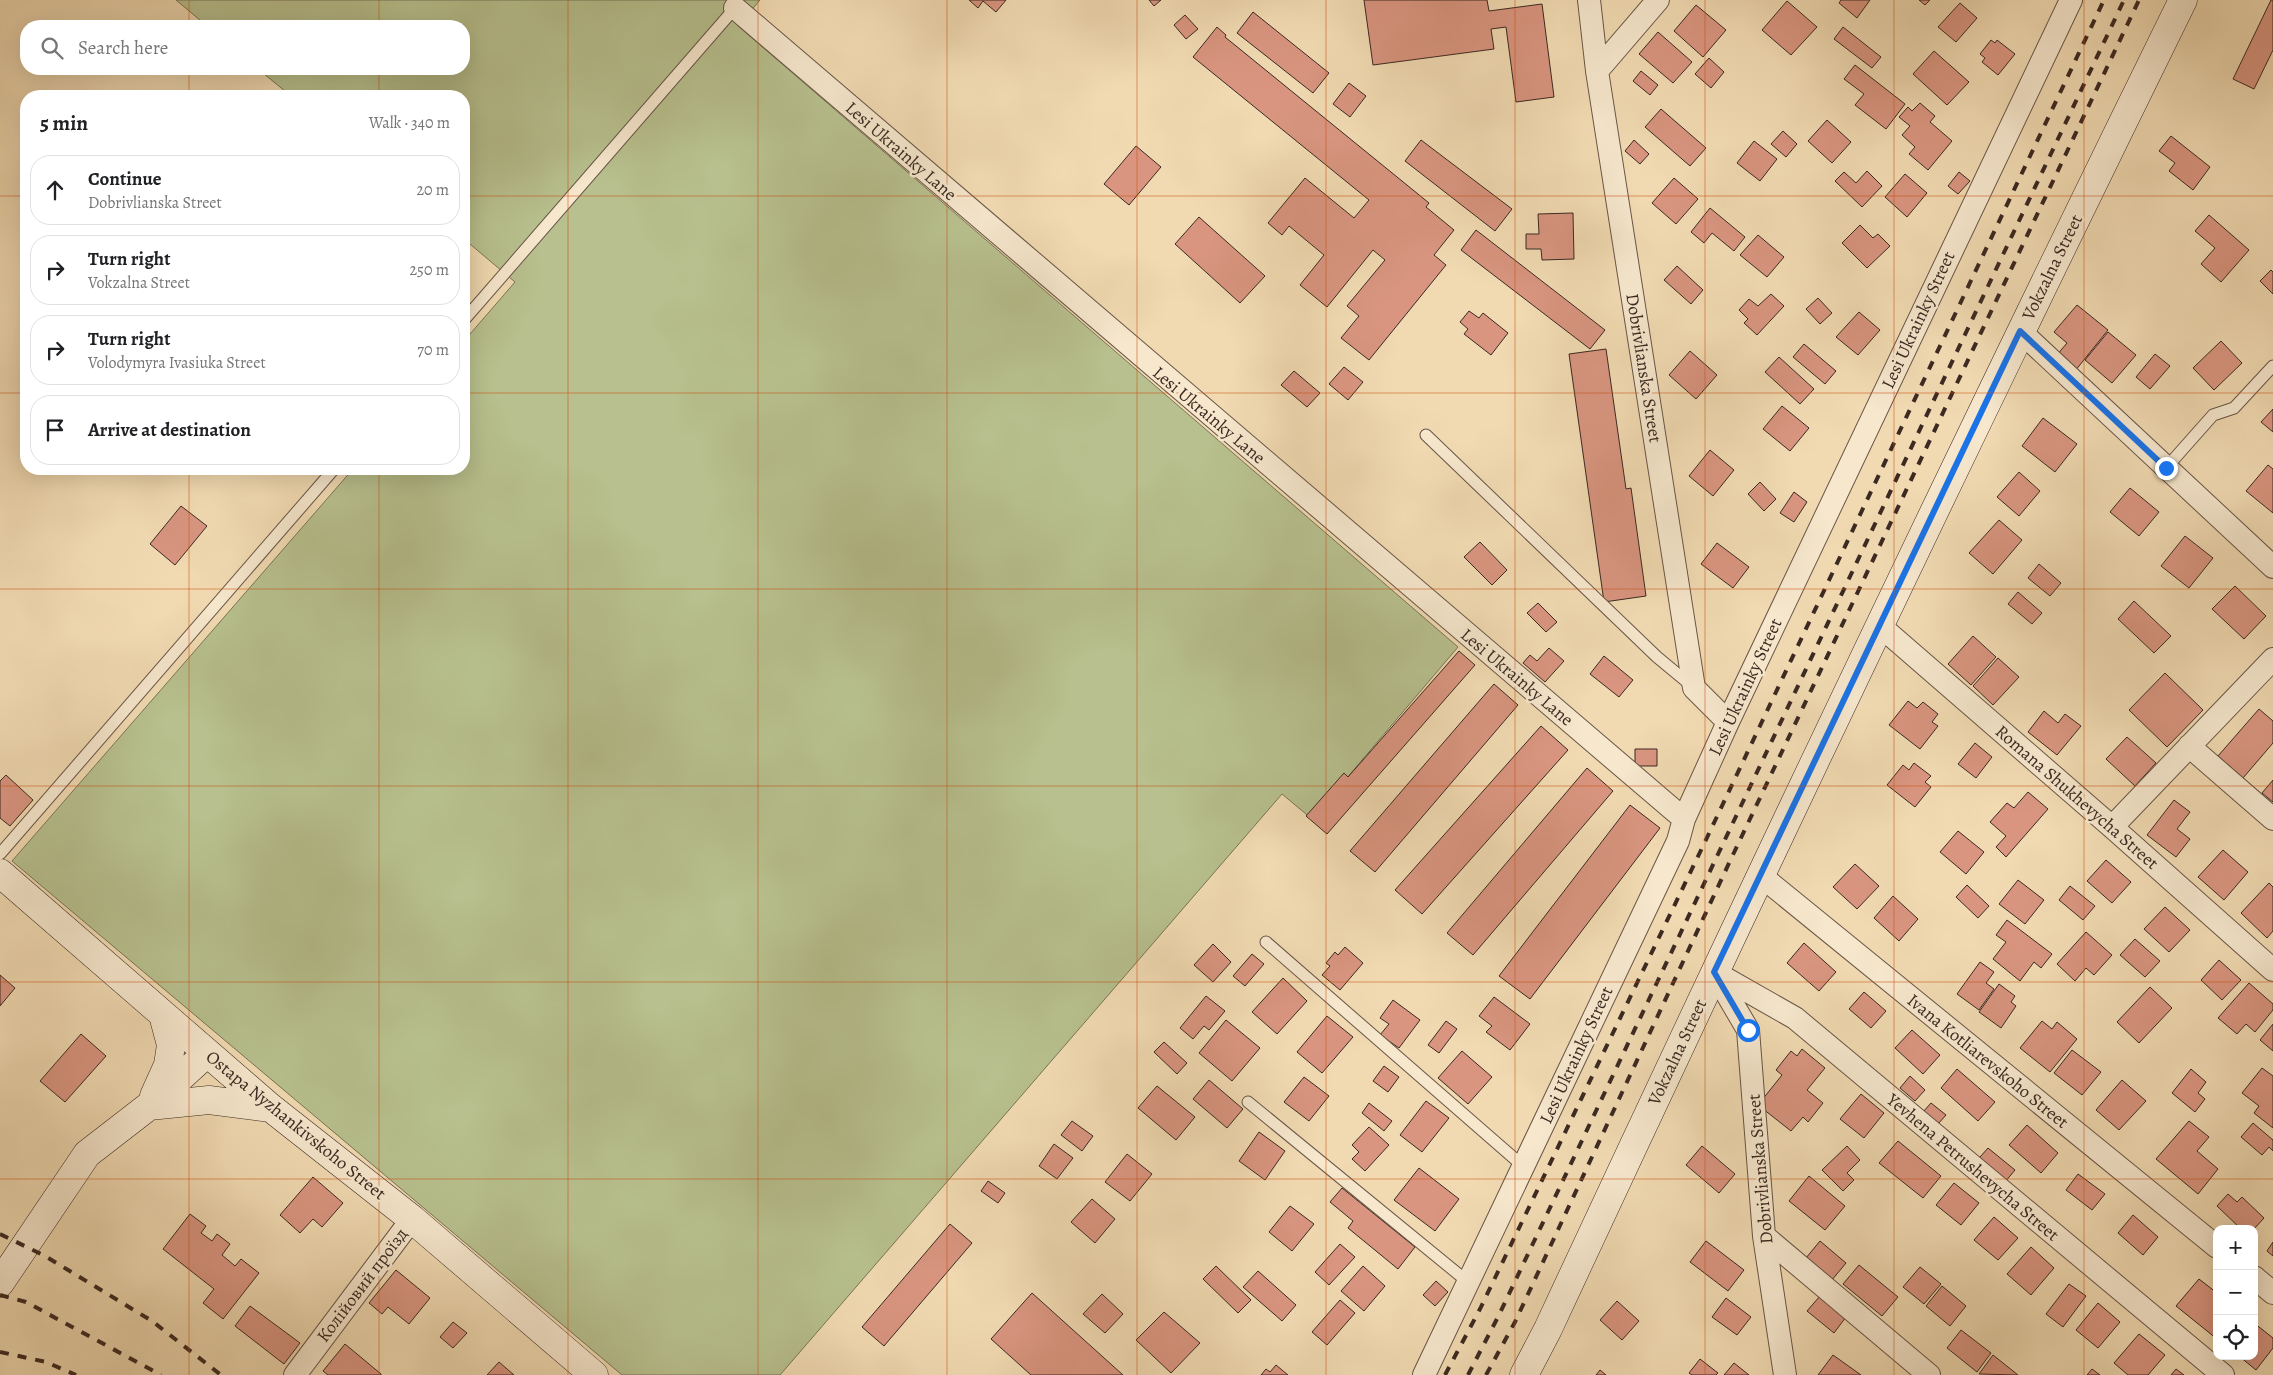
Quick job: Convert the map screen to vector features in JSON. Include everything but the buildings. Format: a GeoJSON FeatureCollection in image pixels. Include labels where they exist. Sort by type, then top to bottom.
{"type":"FeatureCollection","features":[{"type":"Feature","properties":{"kind":"street","name":"Dobrivlianska Street"},"geometry":{"type":"LineString","coordinates":[[1589,0],[1597,71],[1694,688]]}},
{"type":"Feature","properties":{"kind":"street"},"geometry":{"type":"LineString","coordinates":[[1597,71],[1658,0]]}},
{"type":"Feature","properties":{"kind":"street","name":"Lesi Ukrainky Street"},"geometry":{"type":"LineString","coordinates":[[1424,1375],[1678,841],[1684,819],[1728,722],[2071,0]]}},
{"type":"Feature","properties":{"kind":"street","name":"Vokzalna Street"},"geometry":{"type":"LineString","coordinates":[[1524,1375],[1548,1329],[1714,972],[1879,625],[2020,331],[2183,0]]}},
{"type":"Feature","properties":{"kind":"street","name":"Lesi Ukrainky Lane"},"geometry":{"type":"LineString","coordinates":[[736,8],[1684,819]]}},
{"type":"Feature","properties":{"kind":"street"},"geometry":{"type":"LineString","coordinates":[[2020,331],[2273,567]]}},
{"type":"Feature","properties":{"kind":"street","name":"Romana Shukhevycha Street"},"geometry":{"type":"LineString","coordinates":[[1879,625],[2112,827],[2273,970]]}},
{"type":"Feature","properties":{"kind":"street"},"geometry":{"type":"LineString","coordinates":[[2112,827],[2273,659]]}},
{"type":"Feature","properties":{"kind":"street"},"geometry":{"type":"LineString","coordinates":[[1694,688],[1728,722]]}},
{"type":"Feature","properties":{"kind":"street"},"geometry":{"type":"LineString","coordinates":[[2189,746],[2273,819]]}},
{"type":"Feature","properties":{"kind":"street","name":"Ostapa Nyzhankivskoho Street"},"geometry":{"type":"LineString","coordinates":[[0,873],[270,1108],[412,1219],[594,1375]]}},
{"type":"Feature","properties":{"kind":"street","name":"Ivana Kotliarevskoho Street"},"geometry":{"type":"LineString","coordinates":[[1760,875],[2213,1244]]}},
{"type":"Feature","properties":{"kind":"street","name":"Dobrivlianska Street"},"geometry":{"type":"LineString","coordinates":[[1714,972],[1748,1030],[1764,1236],[1785,1375]]}},
{"type":"Feature","properties":{"kind":"street","name":"Yevhena Petrushevycha Street"},"geometry":{"type":"LineString","coordinates":[[1714,972],[1795,1018],[2222,1375]]}},
{"type":"Feature","properties":{"kind":"street"},"geometry":{"type":"LineString","coordinates":[[150,1106],[168,1065],[171,1045],[163,1015]]}},
{"type":"Feature","properties":{"kind":"street"},"geometry":{"type":"LineString","coordinates":[[0,1283],[87,1154],[150,1106],[207,1053]]}},
{"type":"Feature","properties":{"kind":"street"},"geometry":{"type":"LineString","coordinates":[[150,1106],[209,1100],[270,1108]]}},
{"type":"Feature","properties":{"kind":"street","name":"Колійовий проїзд"},"geometry":{"type":"LineString","coordinates":[[295,1375],[412,1219]]}},
{"type":"Feature","properties":{"kind":"street"},"geometry":{"type":"LineString","coordinates":[[1764,1236],[1929,1375]]}},
{"type":"Feature","properties":{"kind":"street"},"geometry":{"type":"LineString","coordinates":[[2258,1281],[2273,1293]]}},
{"type":"Feature","properties":{"kind":"lane"},"geometry":{"type":"LineString","coordinates":[[470,313],[736,8]]}},
{"type":"Feature","properties":{"kind":"lane"},"geometry":{"type":"LineString","coordinates":[[2166,468],[2213,414],[2234,408],[2273,366]]}},
{"type":"Feature","properties":{"kind":"lane"},"geometry":{"type":"LineString","coordinates":[[1426,435],[1657,657],[1694,688]]}},
{"type":"Feature","properties":{"kind":"lane"},"geometry":{"type":"LineString","coordinates":[[0,854],[329,475]]}},
{"type":"Feature","properties":{"kind":"lane"},"geometry":{"type":"LineString","coordinates":[[1266,942],[1523,1166]]}},
{"type":"Feature","properties":{"kind":"lane"},"geometry":{"type":"LineString","coordinates":[[1248,1102],[1468,1282]]}},
{"type":"Feature","properties":{"kind":"green space"},"geometry":{"type":"Polygon","coordinates":[[[176,0],[760,0],[738,26],[1458,647],[1312,819],[1282,794],[780,1375],[622,1375],[12,861],[348,475],[470,475],[470,334],[515,282],[470,244],[470,90],[284,90],[265,75],[470,75],[470,20],[200,20],[176,0]]]}},
{"type":"Feature","properties":{"kind":"railway"},"geometry":{"type":"LineString","coordinates":[[1445,1375],[1480,1309],[1703,846],[2104,0]]}},
{"type":"Feature","properties":{"kind":"railway"},"geometry":{"type":"LineString","coordinates":[[1468,1375],[1499,1315],[2124,0]]}},
{"type":"Feature","properties":{"kind":"railway"},"geometry":{"type":"LineString","coordinates":[[1486,1375],[1515,1322],[1730,861],[2139,0]]}},
{"type":"Feature","properties":{"kind":"railway"},"geometry":{"type":"LineString","coordinates":[[0,1234],[45,1256],[152,1321],[221,1375]]}},
{"type":"Feature","properties":{"kind":"railway"},"geometry":{"type":"LineString","coordinates":[[0,1295],[26,1302],[161,1375]]}},
{"type":"Feature","properties":{"kind":"railway"},"geometry":{"type":"LineString","coordinates":[[0,1352],[46,1362],[76,1375]]}},
{"type":"Feature","properties":{"kind":"route"},"geometry":{"type":"LineString","coordinates":[[1748,1030],[1714,972],[2020,331],[2166,468]]}}]}
